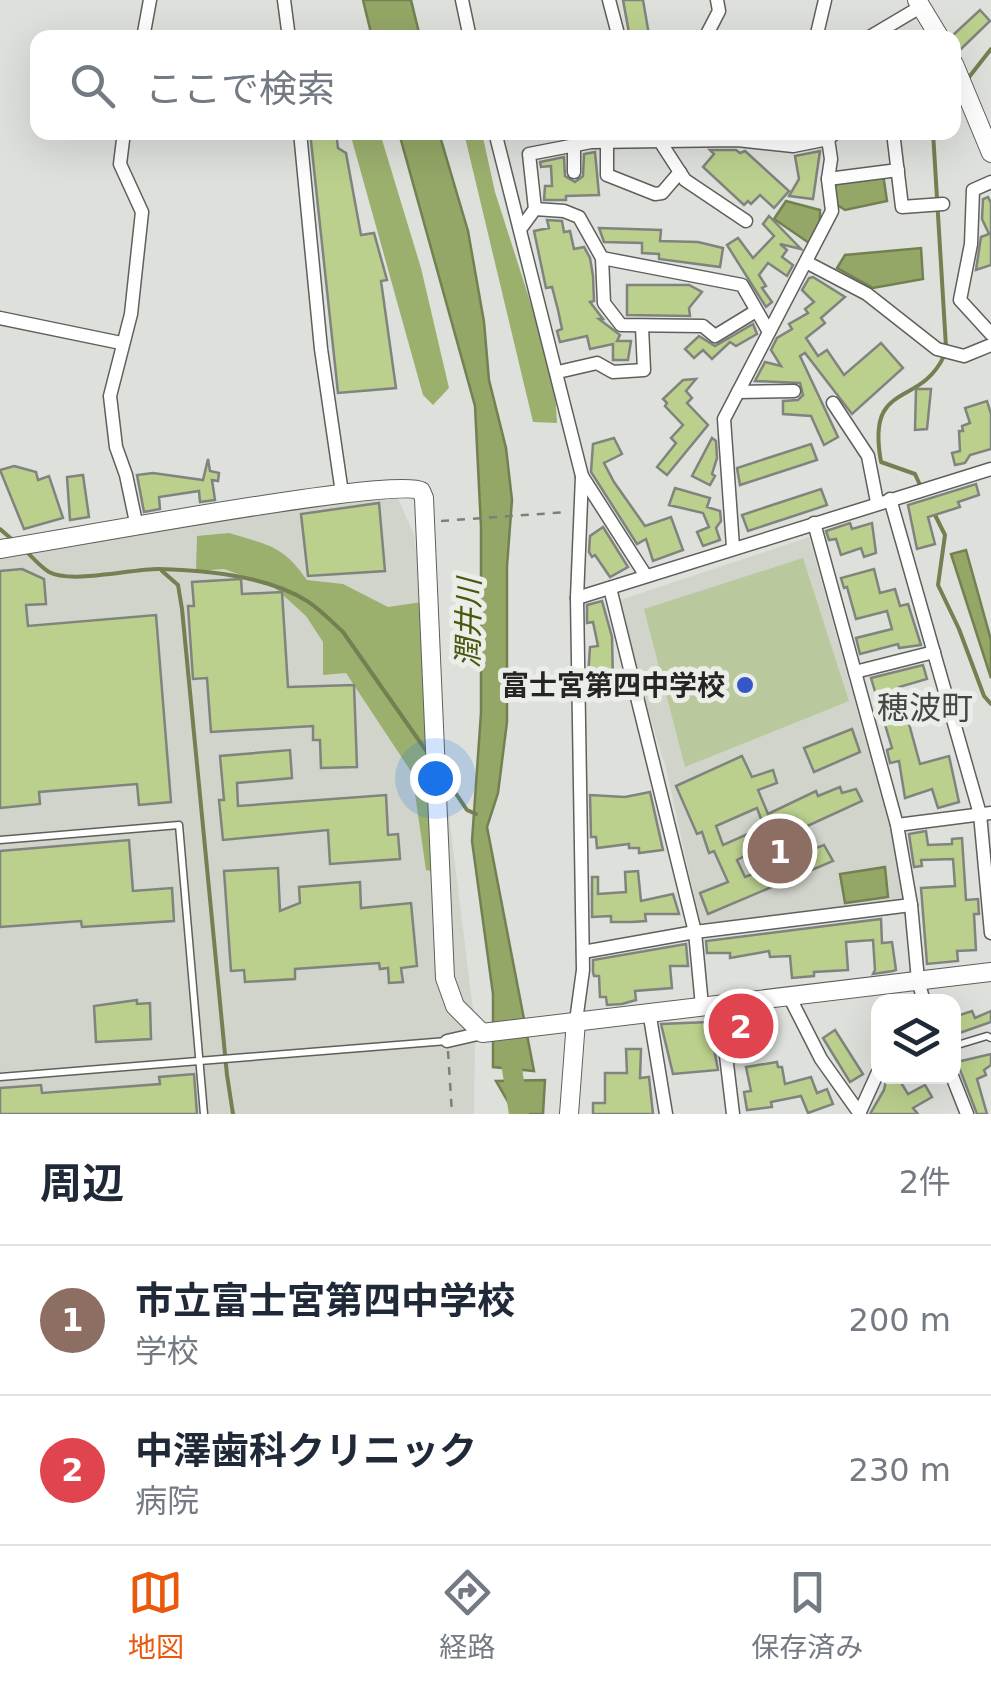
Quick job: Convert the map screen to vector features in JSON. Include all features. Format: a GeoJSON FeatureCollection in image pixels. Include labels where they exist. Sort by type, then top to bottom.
{"type":"FeatureCollection","features":[{"type":"Feature","properties":{"kind":"street"},"geometry":{"type":"LineString","coordinates":[[144,30],[150,0]]}},
{"type":"Feature","properties":{"kind":"street"},"geometry":{"type":"LineString","coordinates":[[284,0],[288,30]]}},
{"type":"Feature","properties":{"kind":"street"},"geometry":{"type":"LineString","coordinates":[[462,0],[468,30]]}},
{"type":"Feature","properties":{"kind":"street"},"geometry":{"type":"LineString","coordinates":[[609,0],[617,30]]}},
{"type":"Feature","properties":{"kind":"street"},"geometry":{"type":"LineString","coordinates":[[710,30],[719,11],[717,0]]}},
{"type":"Feature","properties":{"kind":"street"},"geometry":{"type":"LineString","coordinates":[[818,30],[825,0]]}},
{"type":"Feature","properties":{"kind":"street"},"geometry":{"type":"LineString","coordinates":[[884,30],[920,3],[935,30]]}},
{"type":"Feature","properties":{"kind":"street"},"geometry":{"type":"LineString","coordinates":[[961,78],[986,126],[991,153]]}},
{"type":"Feature","properties":{"kind":"street"},"geometry":{"type":"LineString","coordinates":[[123,140],[120,164],[142,212],[131,314],[110,396],[137,527]]}},
{"type":"Feature","properties":{"kind":"street"},"geometry":{"type":"LineString","coordinates":[[301,140],[321,349],[342,493]]}},
{"type":"Feature","properties":{"kind":"street"},"geometry":{"type":"LineString","coordinates":[[498,140],[582,476],[578,598],[583,952],[570,1114]]}},
{"type":"Feature","properties":{"kind":"street"},"geometry":{"type":"LineString","coordinates":[[521,228],[535,209],[529,154],[622,140]]}},
{"type":"Feature","properties":{"kind":"street"},"geometry":{"type":"LineString","coordinates":[[653,140],[696,140]]}},
{"type":"Feature","properties":{"kind":"street"},"geometry":{"type":"LineString","coordinates":[[752,140],[794,146],[817,140]]}},
{"type":"Feature","properties":{"kind":"street"},"geometry":{"type":"LineString","coordinates":[[733,547],[724,419],[832,210],[828,178],[832,140]]}},
{"type":"Feature","properties":{"kind":"street"},"geometry":{"type":"LineString","coordinates":[[894,140],[902,207],[943,204]]}},
{"type":"Feature","properties":{"kind":"street"},"geometry":{"type":"LineString","coordinates":[[607,142],[607,175],[655,194],[662,193],[680,172]]}},
{"type":"Feature","properties":{"kind":"street"},"geometry":{"type":"LineString","coordinates":[[662,143],[685,180],[746,221]]}},
{"type":"Feature","properties":{"kind":"street"},"geometry":{"type":"LineString","coordinates":[[574,146],[574,172]]}},
{"type":"Feature","properties":{"kind":"street"},"geometry":{"type":"LineString","coordinates":[[828,178],[898,170]]}},
{"type":"Feature","properties":{"kind":"street"},"geometry":{"type":"LineString","coordinates":[[991,182],[972,190],[972,244],[960,300],[991,334]]}},
{"type":"Feature","properties":{"kind":"street"},"geometry":{"type":"LineString","coordinates":[[535,209],[564,211],[579,218],[602,258],[604,302],[621,325],[703,326],[716,336],[756,311]]}},
{"type":"Feature","properties":{"kind":"street"},"geometry":{"type":"LineString","coordinates":[[602,258],[742,284],[768,332]]}},
{"type":"Feature","properties":{"kind":"street"},"geometry":{"type":"LineString","coordinates":[[806,262],[867,294],[937,349],[964,356],[991,345]]}},
{"type":"Feature","properties":{"kind":"street"},"geometry":{"type":"LineString","coordinates":[[0,318],[121,343]]}},
{"type":"Feature","properties":{"kind":"street"},"geometry":{"type":"LineString","coordinates":[[558,372],[597,362],[613,372],[644,370],[642,326]]}},
{"type":"Feature","properties":{"kind":"street"},"geometry":{"type":"LineString","coordinates":[[738,392],[794,392]]}},
{"type":"Feature","properties":{"kind":"street"},"geometry":{"type":"LineString","coordinates":[[832,404],[868,456],[986,813],[991,933]]}},
{"type":"Feature","properties":{"kind":"street"},"geometry":{"type":"LineString","coordinates":[[578,598],[991,469]]}},
{"type":"Feature","properties":{"kind":"street"},"geometry":{"type":"LineString","coordinates":[[582,476],[646,576]]}},
{"type":"Feature","properties":{"kind":"street"},"geometry":{"type":"LineString","coordinates":[[0,549],[342,493],[414,487],[424,498],[445,978],[456,1006],[482,1032]]}},
{"type":"Feature","properties":{"kind":"street"},"geometry":{"type":"LineString","coordinates":[[814,523],[897,825],[922,994]]}},
{"type":"Feature","properties":{"kind":"street"},"geometry":{"type":"LineString","coordinates":[[610,588],[695,932],[734,1114]]}},
{"type":"Feature","properties":{"kind":"street"},"geometry":{"type":"LineString","coordinates":[[855,672],[934,652]]}},
{"type":"Feature","properties":{"kind":"street"},"geometry":{"type":"LineString","coordinates":[[897,825],[986,813]]}},
{"type":"Feature","properties":{"kind":"street"},"geometry":{"type":"LineString","coordinates":[[583,952],[695,932],[911,905]]}},
{"type":"Feature","properties":{"kind":"street"},"geometry":{"type":"LineString","coordinates":[[453,1040],[482,1032],[991,972]]}},
{"type":"Feature","properties":{"kind":"street"},"geometry":{"type":"LineString","coordinates":[[790,998],[820,1059],[860,1114]]}},
{"type":"Feature","properties":{"kind":"street"},"geometry":{"type":"LineString","coordinates":[[648,1012],[666,1114]]}},
{"type":"Feature","properties":{"kind":"street"},"geometry":{"type":"LineString","coordinates":[[860,1114],[873,1084]]}},
{"type":"Feature","properties":{"kind":"street"},"geometry":{"type":"LineString","coordinates":[[955,1084],[967,1114]]}},
{"type":"Feature","properties":{"kind":"lane"},"geometry":{"type":"LineString","coordinates":[[0,840],[179,825],[204,1114]]}},
{"type":"Feature","properties":{"kind":"lane"},"geometry":{"type":"LineString","coordinates":[[961,1044],[991,1038]]}},
{"type":"Feature","properties":{"kind":"lane"},"geometry":{"type":"LineString","coordinates":[[0,1077],[453,1040]]}},
{"type":"Feature","properties":{"kind":"path"},"geometry":{"type":"LineString","coordinates":[[425,522],[579,511]]}},
{"type":"Feature","properties":{"kind":"path"},"geometry":{"type":"LineString","coordinates":[[452,1114],[453,1040]]}},
{"type":"Feature","properties":{"kind":"shaded area"},"geometry":{"type":"Polygon","coordinates":[[[363,0],[411,0],[418,30],[370,30],[363,0]]]}},
{"type":"Feature","properties":{"kind":"shaded area"},"geometry":{"type":"Polygon","coordinates":[[[352,140],[382,140],[421,268],[449,388],[433,405],[423,395],[352,140]]]}},
{"type":"Feature","properties":{"kind":"shaded area"},"geometry":{"type":"Polygon","coordinates":[[[401,140],[441,140],[468,231],[484,322],[489,380],[506,448],[512,500],[507,566],[507,722],[498,793],[487,827],[534,1071],[493,1067],[493,994],[472,841],[481,713],[481,527],[475,406],[401,140]]]}},
{"type":"Feature","properties":{"kind":"shaded area"},"geometry":{"type":"Polygon","coordinates":[[[466,140],[484,140],[495,192],[554,376],[557,423],[533,422],[466,140]]]}},
{"type":"Feature","properties":{"kind":"shaded area"},"geometry":{"type":"Polygon","coordinates":[[[883,174],[887,201],[845,210],[836,204],[833,181],[883,174]]]}},
{"type":"Feature","properties":{"kind":"shaded area"},"geometry":{"type":"Polygon","coordinates":[[[786,201],[820,210],[820,228],[812,245],[774,219],[786,201]]]}},
{"type":"Feature","properties":{"kind":"shaded area"},"geometry":{"type":"Polygon","coordinates":[[[921,248],[923,279],[873,288],[837,268],[845,255],[921,248]]]}},
{"type":"Feature","properties":{"kind":"shaded area"},"geometry":{"type":"Polygon","coordinates":[[[396,494],[414,535],[475,1025],[474,1114],[0,1114],[0,557],[396,494]]]}},
{"type":"Feature","properties":{"kind":"shaded area"},"geometry":{"type":"Polygon","coordinates":[[[229,533],[282,553],[307,580],[343,584],[388,607],[422,602],[436,872],[426,870],[412,773],[346,673],[323,675],[323,642],[306,616],[274,587],[224,569],[196,571],[197,536],[229,533]]]}},
{"type":"Feature","properties":{"kind":"shaded area","name":"富士宮第四中学校"},"geometry":{"type":"Polygon","coordinates":[[[809,537],[911,905],[700,923],[666,768],[614,602],[809,537]]]}},
{"type":"Feature","properties":{"kind":"shaded area"},"geometry":{"type":"Polygon","coordinates":[[[966,550],[991,640],[991,678],[951,554],[966,550]]]}},
{"type":"Feature","properties":{"kind":"shaded area"},"geometry":{"type":"Polygon","coordinates":[[[803,558],[849,701],[685,767],[644,609],[803,558]]]}},
{"type":"Feature","properties":{"kind":"shaded area"},"geometry":{"type":"Polygon","coordinates":[[[885,867],[888,897],[845,903],[840,874],[885,867]]]}},
{"type":"Feature","properties":{"kind":"shaded area"},"geometry":{"type":"Polygon","coordinates":[[[545,1080],[543,1114],[515,1114],[496,1081],[545,1080]]]}},
{"type":"Feature","properties":{"kind":"building"},"geometry":{"type":"Polygon","coordinates":[[[623,0],[643,0],[648,30],[629,30],[623,0]]]}},
{"type":"Feature","properties":{"kind":"building"},"geometry":{"type":"Polygon","coordinates":[[[980,10],[990,21],[961,49],[958,30],[980,10]]]}},
{"type":"Feature","properties":{"kind":"building"},"geometry":{"type":"Polygon","coordinates":[[[311,140],[337,140],[338,148],[346,153],[361,235],[374,233],[387,280],[381,281],[396,388],[338,393],[311,140]]]}},
{"type":"Feature","properties":{"kind":"building"},"geometry":{"type":"Polygon","coordinates":[[[710,150],[745,151],[789,191],[774,208],[760,195],[744,205],[703,167],[714,154],[710,150]]]}},
{"type":"Feature","properties":{"kind":"building"},"geometry":{"type":"Polygon","coordinates":[[[820,151],[813,199],[789,196],[799,179],[795,156],[820,151]]]}},
{"type":"Feature","properties":{"kind":"building"},"geometry":{"type":"Polygon","coordinates":[[[595,152],[599,195],[544,200],[545,186],[552,186],[551,166],[541,167],[540,162],[564,157],[565,176],[575,182],[583,176],[584,154],[595,152]]]}},
{"type":"Feature","properties":{"kind":"building"},"geometry":{"type":"Polygon","coordinates":[[[988,197],[991,265],[976,270],[981,237],[989,234],[982,219],[983,199],[988,197]]]}},
{"type":"Feature","properties":{"kind":"building"},"geometry":{"type":"Polygon","coordinates":[[[769,216],[801,249],[780,244],[787,250],[782,257],[793,265],[787,276],[768,263],[759,275],[772,302],[766,307],[727,245],[738,238],[753,258],[774,236],[763,224],[769,216]]]}},
{"type":"Feature","properties":{"kind":"building"},"geometry":{"type":"Polygon","coordinates":[[[547,220],[562,221],[564,232],[570,231],[574,249],[584,247],[593,276],[594,301],[590,302],[603,319],[599,319],[620,335],[617,341],[631,341],[628,360],[613,360],[613,344],[590,349],[587,336],[560,342],[558,310],[552,287],[546,288],[534,231],[549,228],[547,220]]]}},
{"type":"Feature","properties":{"kind":"building"},"geometry":{"type":"Polygon","coordinates":[[[599,228],[661,230],[660,241],[698,242],[723,248],[720,267],[659,259],[659,254],[642,253],[642,243],[604,242],[599,228]]]}},
{"type":"Feature","properties":{"kind":"building"},"geometry":{"type":"Polygon","coordinates":[[[813,277],[845,297],[821,318],[825,323],[806,338],[818,356],[827,350],[844,375],[881,343],[903,368],[852,414],[805,353],[800,356],[838,437],[824,445],[811,416],[783,414],[783,401],[798,400],[803,395],[800,383],[755,381],[765,362],[781,366],[771,350],[777,338],[792,329],[789,324],[808,313],[805,309],[814,302],[802,290],[813,277]]]}},
{"type":"Feature","properties":{"kind":"building"},"geometry":{"type":"Polygon","coordinates":[[[627,285],[689,285],[702,292],[689,308],[690,316],[627,315],[627,285]]]}},
{"type":"Feature","properties":{"kind":"building"},"geometry":{"type":"Polygon","coordinates":[[[753,324],[757,334],[736,346],[730,342],[712,359],[703,350],[694,358],[685,349],[699,336],[715,346],[753,324]]]}},
{"type":"Feature","properties":{"kind":"building"},"geometry":{"type":"Polygon","coordinates":[[[696,379],[686,391],[692,398],[687,403],[708,425],[667,475],[657,467],[676,443],[671,438],[683,425],[663,399],[683,380],[696,379]]]}},
{"type":"Feature","properties":{"kind":"building"},"geometry":{"type":"Polygon","coordinates":[[[916,389],[931,389],[927,429],[915,430],[916,389]]]}},
{"type":"Feature","properties":{"kind":"building"},"geometry":{"type":"Polygon","coordinates":[[[987,401],[991,449],[970,455],[965,463],[955,465],[952,453],[960,451],[959,431],[970,423],[965,408],[987,401]]]}},
{"type":"Feature","properties":{"kind":"building"},"geometry":{"type":"Polygon","coordinates":[[[614,438],[622,454],[604,463],[614,482],[645,526],[671,517],[683,550],[653,561],[646,539],[637,544],[591,472],[593,444],[614,438]]]}},
{"type":"Feature","properties":{"kind":"building"},"geometry":{"type":"Polygon","coordinates":[[[712,438],[716,441],[717,458],[710,485],[692,476],[712,438]]]}},
{"type":"Feature","properties":{"kind":"building"},"geometry":{"type":"Polygon","coordinates":[[[811,444],[817,460],[740,485],[737,468],[811,444]]]}},
{"type":"Feature","properties":{"kind":"building"},"geometry":{"type":"Polygon","coordinates":[[[208,459],[210,471],[219,473],[218,481],[212,480],[215,500],[200,502],[199,491],[159,497],[160,509],[144,512],[137,475],[153,473],[203,480],[208,459]]]}},
{"type":"Feature","properties":{"kind":"building"},"geometry":{"type":"Polygon","coordinates":[[[14,466],[36,472],[38,480],[49,476],[63,518],[24,529],[0,470],[14,466]]]}},
{"type":"Feature","properties":{"kind":"building"},"geometry":{"type":"Polygon","coordinates":[[[83,475],[89,517],[70,520],[67,477],[83,475]]]}},
{"type":"Feature","properties":{"kind":"building"},"geometry":{"type":"Polygon","coordinates":[[[976,484],[979,495],[958,502],[960,507],[928,517],[935,544],[917,549],[908,505],[976,484]]]}},
{"type":"Feature","properties":{"kind":"building"},"geometry":{"type":"Polygon","coordinates":[[[675,488],[710,498],[707,507],[720,511],[721,521],[716,528],[720,540],[703,546],[697,532],[709,527],[703,513],[669,505],[675,488]]]}},
{"type":"Feature","properties":{"kind":"building"},"geometry":{"type":"Polygon","coordinates":[[[821,489],[827,505],[748,531],[742,515],[821,489]]]}},
{"type":"Feature","properties":{"kind":"building"},"geometry":{"type":"Polygon","coordinates":[[[379,503],[385,571],[308,576],[301,514],[379,503]]]}},
{"type":"Feature","properties":{"kind":"building"},"geometry":{"type":"Polygon","coordinates":[[[850,523],[852,529],[872,523],[876,553],[864,557],[861,548],[841,555],[836,539],[829,540],[826,531],[850,523]]]}},
{"type":"Feature","properties":{"kind":"building"},"geometry":{"type":"Polygon","coordinates":[[[603,527],[628,567],[610,577],[589,552],[590,536],[603,527]]]}},
{"type":"Feature","properties":{"kind":"building"},"geometry":{"type":"Polygon","coordinates":[[[22,569],[44,579],[46,604],[26,605],[28,626],[156,615],[171,802],[139,805],[137,784],[39,792],[40,804],[0,808],[0,571],[22,569]]]}},
{"type":"Feature","properties":{"kind":"building"},"geometry":{"type":"Polygon","coordinates":[[[874,569],[880,593],[895,589],[900,606],[908,604],[921,645],[899,648],[898,644],[860,654],[856,638],[892,629],[887,611],[856,619],[841,578],[874,569]]]}},
{"type":"Feature","properties":{"kind":"building"},"geometry":{"type":"Polygon","coordinates":[[[241,579],[242,594],[282,592],[288,687],[354,685],[357,767],[321,768],[320,740],[313,740],[313,726],[211,732],[207,678],[193,679],[188,606],[194,606],[192,582],[241,579]]]}},
{"type":"Feature","properties":{"kind":"building"},"geometry":{"type":"Polygon","coordinates":[[[602,601],[612,637],[613,682],[621,682],[621,694],[596,698],[596,676],[588,677],[590,647],[598,646],[593,622],[587,623],[587,605],[602,601]]]}},
{"type":"Feature","properties":{"kind":"building"},"geometry":{"type":"Polygon","coordinates":[[[923,665],[927,679],[899,687],[920,764],[949,756],[959,802],[938,808],[932,789],[905,798],[899,761],[890,763],[887,750],[892,748],[871,678],[923,665]]]}},
{"type":"Feature","properties":{"kind":"building"},"geometry":{"type":"Polygon","coordinates":[[[852,729],[860,752],[814,772],[804,748],[852,729]]]}},
{"type":"Feature","properties":{"kind":"building"},"geometry":{"type":"Polygon","coordinates":[[[290,750],[292,778],[237,783],[238,806],[386,795],[388,835],[398,834],[400,859],[330,864],[328,830],[223,840],[220,756],[290,750]]]}},
{"type":"Feature","properties":{"kind":"building"},"geometry":{"type":"Polygon","coordinates":[[[742,756],[752,777],[773,770],[777,783],[758,790],[768,814],[816,791],[818,796],[840,787],[842,793],[856,789],[862,801],[792,833],[800,854],[824,845],[833,861],[708,914],[700,893],[728,882],[714,851],[709,853],[702,832],[697,834],[676,786],[742,756]],[[757,808],[716,826],[723,845],[764,827],[757,808]],[[771,843],[737,860],[745,877],[779,864],[771,843]]]}},
{"type":"Feature","properties":{"kind":"building"},"geometry":{"type":"Polygon","coordinates":[[[650,792],[663,850],[639,853],[639,848],[629,848],[629,844],[597,848],[596,837],[591,837],[590,795],[625,797],[650,792]]]}},
{"type":"Feature","properties":{"kind":"building"},"geometry":{"type":"Polygon","coordinates":[[[926,831],[928,845],[952,844],[952,839],[962,838],[966,900],[978,899],[979,914],[974,914],[976,950],[957,951],[958,961],[927,964],[921,888],[955,886],[953,859],[921,860],[922,866],[914,867],[909,834],[926,831]]]}},
{"type":"Feature","properties":{"kind":"building"},"geometry":{"type":"Polygon","coordinates":[[[129,840],[133,891],[172,888],[174,921],[82,927],[81,921],[0,927],[0,851],[129,840]]]}},
{"type":"Feature","properties":{"kind":"building"},"geometry":{"type":"Polygon","coordinates":[[[278,868],[280,911],[300,903],[299,887],[360,882],[361,908],[411,903],[417,966],[401,968],[403,982],[389,983],[388,968],[380,969],[379,963],[295,969],[295,979],[245,982],[244,970],[231,971],[224,871],[278,868]]]}},
{"type":"Feature","properties":{"kind":"building"},"geometry":{"type":"Polygon","coordinates":[[[638,871],[641,901],[673,894],[679,914],[645,914],[646,921],[632,922],[611,922],[611,916],[592,917],[592,877],[598,877],[598,894],[626,892],[625,872],[638,871]]]}},
{"type":"Feature","properties":{"kind":"building"},"geometry":{"type":"Polygon","coordinates":[[[881,919],[882,943],[892,942],[896,970],[893,971],[873,974],[873,940],[846,942],[848,970],[792,978],[790,956],[770,957],[769,951],[730,958],[730,953],[707,953],[706,941],[881,919]]]}},
{"type":"Feature","properties":{"kind":"building"},"geometry":{"type":"Polygon","coordinates":[[[686,944],[688,966],[670,966],[672,988],[635,991],[636,1000],[622,1004],[607,1005],[606,997],[600,997],[593,960],[686,944]]]}},
{"type":"Feature","properties":{"kind":"building"},"geometry":{"type":"Polygon","coordinates":[[[137,1000],[137,1004],[150,1003],[151,1039],[96,1042],[94,1006],[137,1000]]]}},
{"type":"Feature","properties":{"kind":"building"},"geometry":{"type":"Polygon","coordinates":[[[972,1011],[975,1018],[991,1011],[991,1022],[961,1033],[961,1015],[972,1011]]]}},
{"type":"Feature","properties":{"kind":"building"},"geometry":{"type":"Polygon","coordinates":[[[709,1022],[718,1070],[673,1074],[661,1024],[709,1022]]]}},
{"type":"Feature","properties":{"kind":"building"},"geometry":{"type":"Polygon","coordinates":[[[835,1030],[863,1074],[850,1082],[823,1038],[835,1030]]]}},
{"type":"Feature","properties":{"kind":"building"},"geometry":{"type":"Polygon","coordinates":[[[626,1049],[641,1049],[640,1078],[649,1077],[653,1114],[593,1114],[593,1103],[605,1103],[605,1073],[627,1073],[626,1049]]]}},
{"type":"Feature","properties":{"kind":"building"},"geometry":{"type":"Polygon","coordinates":[[[991,1054],[991,1065],[984,1070],[986,1075],[977,1079],[987,1114],[977,1114],[961,1072],[961,1061],[991,1054]]]}},
{"type":"Feature","properties":{"kind":"building"},"geometry":{"type":"Polygon","coordinates":[[[777,1062],[785,1084],[811,1077],[817,1093],[827,1089],[833,1104],[808,1113],[801,1096],[771,1102],[772,1107],[747,1110],[744,1092],[751,1091],[746,1067],[777,1062]]]}},
{"type":"Feature","properties":{"kind":"building"},"geometry":{"type":"Polygon","coordinates":[[[194,1074],[197,1114],[0,1114],[0,1088],[41,1085],[42,1093],[160,1084],[159,1077],[194,1074]]]}},
{"type":"Feature","properties":{"kind":"building"},"geometry":{"type":"Polygon","coordinates":[[[885,1084],[902,1084],[908,1094],[925,1085],[932,1097],[913,1108],[918,1114],[870,1114],[885,1084]]]}},
{"type":"Feature","properties":{"kind":"waterway"},"geometry":{"type":"LineString","coordinates":[[966,81],[991,49]]}},
{"type":"Feature","properties":{"kind":"waterway"},"geometry":{"type":"LineString","coordinates":[[933,140],[946,347]]}},
{"type":"Feature","properties":{"kind":"waterway"},"geometry":{"type":"LineString","coordinates":[[920,485],[915,474],[881,462],[881,418],[888,406],[934,372],[944,356]]}},
{"type":"Feature","properties":{"kind":"waterway"},"geometry":{"type":"LineString","coordinates":[[933,511],[945,535],[938,585],[984,696],[991,704]]}},
{"type":"Feature","properties":{"kind":"waterway"},"geometry":{"type":"LineString","coordinates":[[0,529],[15,542]]}},
{"type":"Feature","properties":{"kind":"waterway"},"geometry":{"type":"LineString","coordinates":[[26,551],[46,570],[59,575],[158,569],[196,571],[255,580],[291,592],[317,608],[343,632],[427,752]]}},
{"type":"Feature","properties":{"kind":"waterway"},"geometry":{"type":"LineString","coordinates":[[162,571],[178,585],[182,609],[233,1114]]}},
{"type":"Feature","properties":{"kind":"waterway"},"geometry":{"type":"LineString","coordinates":[[444,776],[467,810],[476,814]]}},
{"type":"Feature","properties":{"kind":"waterway","name":"潤井川"},"geometry":{"type":"LineString","coordinates":[[508,1043],[519,1114]]}},
{"type":"Feature","properties":{"kind":"place","name":"富士宮第四中学校"},"geometry":{"type":"Point","coordinates":[745,685]}},
{"type":"Feature","properties":{"kind":"place","name":"市立富士宮第四中学校"},"geometry":{"type":"Point","coordinates":[780,851]}},
{"type":"Feature","properties":{"kind":"place","name":"中澤歯科クリニック"},"geometry":{"type":"Point","coordinates":[741,1026]}},
{"type":"Feature","properties":{"kind":"district","name":"穂波町"},"geometry":{"type":"Point","coordinates":[925,708]}}]}
